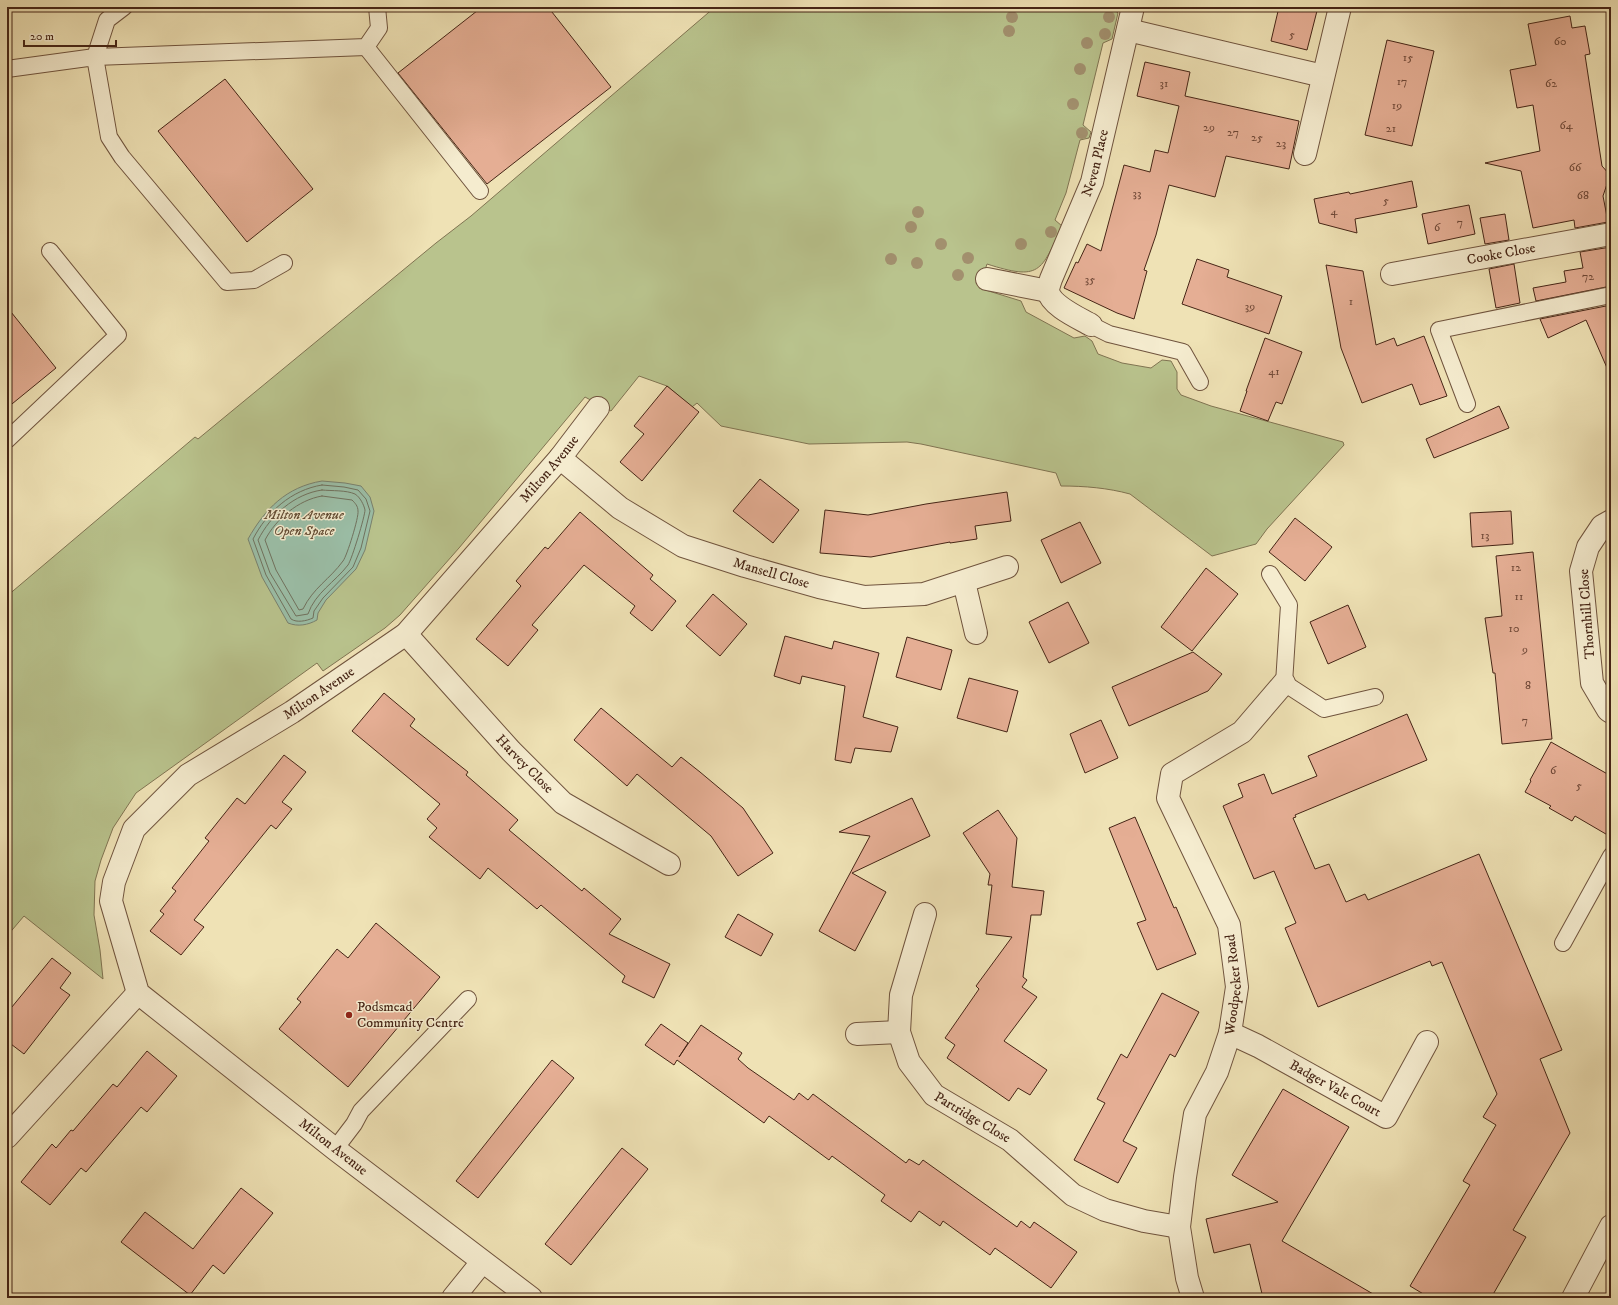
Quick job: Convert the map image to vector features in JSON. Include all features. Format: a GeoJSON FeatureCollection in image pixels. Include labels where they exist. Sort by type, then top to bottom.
{"type":"FeatureCollection","features":[{"type":"Feature","properties":{"kind":"street","name":"Neven Place"},"geometry":{"type":"LineString","coordinates":[[1048,291],[1051,279],[1092,182],[1133,7]]}},
{"type":"Feature","properties":{"kind":"street"},"geometry":{"type":"LineString","coordinates":[[1305,154],[1340,7]]}},
{"type":"Feature","properties":{"kind":"street"},"geometry":{"type":"LineString","coordinates":[[1128,30],[1324,76]]}},
{"type":"Feature","properties":{"kind":"street","name":"Cooke Close"},"geometry":{"type":"LineString","coordinates":[[1392,274],[1611,234]]}},
{"type":"Feature","properties":{"kind":"street"},"geometry":{"type":"LineString","coordinates":[[987,279],[1048,291],[1053,302],[1064,310],[1092,325]]}},
{"type":"Feature","properties":{"kind":"street","name":"Milton Avenue"},"geometry":{"type":"LineString","coordinates":[[531,1298],[335,1148],[138,993],[111,901],[114,882],[134,829],[188,775],[292,712],[406,634],[560,458],[598,408]]}},
{"type":"Feature","properties":{"kind":"street","name":"Mansell Close"},"geometry":{"type":"LineString","coordinates":[[560,458],[620,508],[683,546],[745,566],[819,587],[864,597],[924,594],[1007,567]]}},
{"type":"Feature","properties":{"kind":"street","name":"Thornhill Close"},"geometry":{"type":"LineString","coordinates":[[1611,521],[1602,526],[1588,547],[1581,571],[1592,684],[1608,710],[1611,712]]}},
{"type":"Feature","properties":{"kind":"street"},"geometry":{"type":"LineString","coordinates":[[964,582],[976,633]]}},
{"type":"Feature","properties":{"kind":"street","name":"Harvey Close"},"geometry":{"type":"LineString","coordinates":[[406,634],[511,752],[563,803],[669,864]]}},
{"type":"Feature","properties":{"kind":"street","name":"Woodpecker Road"},"geometry":{"type":"LineString","coordinates":[[1194,1298],[1187,1278],[1179,1227],[1195,1114],[1216,1072],[1230,1033],[1237,987],[1229,925],[1168,798],[1172,774],[1242,732],[1284,682]]}},
{"type":"Feature","properties":{"kind":"street","name":"Partridge Close"},"geometry":{"type":"LineString","coordinates":[[925,914],[901,995],[899,1032],[909,1062],[934,1095],[1010,1140],[1073,1195],[1105,1210],[1144,1221],[1179,1227]]}},
{"type":"Feature","properties":{"kind":"street"},"geometry":{"type":"LineString","coordinates":[[7,1136],[138,993]]}},
{"type":"Feature","properties":{"kind":"street"},"geometry":{"type":"LineString","coordinates":[[857,1034],[899,1032]]}},
{"type":"Feature","properties":{"kind":"street","name":"Badger Vale Court"},"geometry":{"type":"LineString","coordinates":[[1230,1033],[1258,1046],[1386,1117],[1427,1042]]}},
{"type":"Feature","properties":{"kind":"street"},"geometry":{"type":"LineString","coordinates":[[1573,1298],[1611,1226]]}},
{"type":"Feature","properties":{"kind":"street"},"geometry":{"type":"LineString","coordinates":[[453,1298],[482,1262]]}},
{"type":"Feature","properties":{"kind":"lane"},"geometry":{"type":"LineString","coordinates":[[124,7],[107,20],[95,57],[110,137],[122,157],[227,282],[254,280],[284,263]]}},
{"type":"Feature","properties":{"kind":"lane"},"geometry":{"type":"LineString","coordinates":[[366,46],[379,28],[377,7]]}},
{"type":"Feature","properties":{"kind":"lane"},"geometry":{"type":"LineString","coordinates":[[7,69],[95,57],[366,46]]}},
{"type":"Feature","properties":{"kind":"lane"},"geometry":{"type":"LineString","coordinates":[[366,46],[480,191]]}},
{"type":"Feature","properties":{"kind":"lane"},"geometry":{"type":"LineString","coordinates":[[7,440],[118,335],[50,251]]}},
{"type":"Feature","properties":{"kind":"lane"},"geometry":{"type":"LineString","coordinates":[[1467,404],[1439,330],[1611,295]]}},
{"type":"Feature","properties":{"kind":"lane"},"geometry":{"type":"LineString","coordinates":[[1092,325],[1109,334],[1183,352],[1200,382]]}},
{"type":"Feature","properties":{"kind":"lane"},"geometry":{"type":"LineString","coordinates":[[1270,574],[1289,605],[1284,682],[1324,709],[1375,696]]}},
{"type":"Feature","properties":{"kind":"lane"},"geometry":{"type":"LineString","coordinates":[[1563,943],[1611,856]]}},
{"type":"Feature","properties":{"kind":"lane"},"geometry":{"type":"LineString","coordinates":[[335,1148],[354,1124],[361,1111],[468,998]]}},
{"type":"Feature","properties":{"kind":"green space","name":"Milton Avenue Open Space"},"geometry":{"type":"Polygon","coordinates":[[[715,7],[1111,7],[1118,13],[1112,39],[1103,43],[1083,125],[1091,132],[1089,138],[1080,140],[1066,193],[1055,220],[1062,226],[1055,242],[1043,263],[1036,269],[1028,272],[1018,272],[987,264],[979,288],[1021,301],[1026,312],[1074,338],[1085,336],[1092,341],[1098,354],[1122,363],[1151,368],[1162,360],[1171,361],[1177,372],[1177,389],[1181,395],[1211,406],[1343,442],[1344,445],[1267,529],[1256,544],[1212,556],[1130,494],[1113,490],[1079,486],[1061,486],[1056,473],[921,444],[907,442],[809,444],[721,426],[697,403],[692,407],[667,386],[639,376],[611,411],[585,397],[459,548],[400,615],[385,628],[323,671],[317,663],[136,793],[113,828],[95,881],[94,915],[103,979],[24,916],[7,936],[7,596],[195,437],[198,439],[436,243],[471,216],[715,7]]]}},
{"type":"Feature","properties":{"kind":"water"},"geometry":{"type":"Polygon","coordinates":[[[322,481],[361,486],[370,497],[374,511],[365,550],[356,569],[326,600],[318,613],[317,620],[303,625],[295,625],[288,623],[262,577],[248,539],[269,509],[278,501],[298,488],[322,481]]]}},
{"type":"Feature","properties":{"kind":"building"},"geometry":{"type":"Polygon","coordinates":[[[482,7],[548,7],[611,87],[487,184],[398,73],[482,7]]]}},
{"type":"Feature","properties":{"kind":"building"},"geometry":{"type":"Polygon","coordinates":[[[1279,7],[1318,7],[1307,50],[1271,41],[1279,7]]]}},
{"type":"Feature","properties":{"kind":"building"},"geometry":{"type":"Polygon","coordinates":[[[1570,16],[1572,28],[1585,26],[1590,54],[1585,55],[1602,166],[1610,175],[1603,196],[1608,222],[1575,228],[1574,220],[1533,228],[1521,171],[1485,163],[1540,151],[1533,105],[1517,108],[1510,70],[1536,65],[1528,24],[1570,16]]]}},
{"type":"Feature","properties":{"kind":"building"},"geometry":{"type":"Polygon","coordinates":[[[1387,40],[1434,51],[1412,146],[1365,135],[1387,40]]]}},
{"type":"Feature","properties":{"kind":"building"},"geometry":{"type":"Polygon","coordinates":[[[1145,62],[1190,72],[1185,96],[1299,121],[1289,169],[1226,156],[1215,197],[1169,185],[1156,235],[1144,270],[1147,271],[1134,319],[1117,313],[1064,288],[1076,262],[1078,263],[1087,244],[1101,251],[1124,165],[1150,172],[1155,150],[1168,153],[1179,106],[1137,96],[1145,62]]]}},
{"type":"Feature","properties":{"kind":"building"},"geometry":{"type":"Polygon","coordinates":[[[225,79],[313,189],[247,242],[158,131],[225,79]]]}},
{"type":"Feature","properties":{"kind":"building"},"geometry":{"type":"Polygon","coordinates":[[[1412,181],[1417,207],[1355,219],[1357,233],[1319,223],[1314,199],[1349,192],[1350,194],[1412,181]]]}},
{"type":"Feature","properties":{"kind":"building"},"geometry":{"type":"Polygon","coordinates":[[[1469,205],[1475,234],[1428,244],[1422,214],[1469,205]]]}},
{"type":"Feature","properties":{"kind":"building"},"geometry":{"type":"Polygon","coordinates":[[[1505,214],[1509,240],[1485,244],[1480,218],[1505,214]]]}},
{"type":"Feature","properties":{"kind":"building"},"geometry":{"type":"Polygon","coordinates":[[[1611,247],[1611,286],[1536,301],[1533,288],[1566,282],[1564,271],[1583,268],[1580,252],[1611,247]]]}},
{"type":"Feature","properties":{"kind":"building"},"geometry":{"type":"Polygon","coordinates":[[[1197,259],[1229,270],[1227,277],[1282,296],[1269,334],[1182,304],[1197,259]]]}},
{"type":"Feature","properties":{"kind":"building"},"geometry":{"type":"Polygon","coordinates":[[[1514,264],[1520,303],[1496,308],[1489,269],[1514,264]]]}},
{"type":"Feature","properties":{"kind":"building"},"geometry":{"type":"Polygon","coordinates":[[[1326,265],[1363,271],[1376,345],[1394,338],[1397,346],[1424,336],[1447,396],[1420,405],[1412,384],[1362,403],[1341,348],[1326,265]]]}},
{"type":"Feature","properties":{"kind":"building"},"geometry":{"type":"Polygon","coordinates":[[[1611,305],[1611,377],[1586,320],[1548,338],[1540,319],[1611,305]]]}},
{"type":"Feature","properties":{"kind":"building"},"geometry":{"type":"Polygon","coordinates":[[[7,307],[56,368],[7,408],[7,307]]]}},
{"type":"Feature","properties":{"kind":"building"},"geometry":{"type":"Polygon","coordinates":[[[1265,338],[1302,352],[1282,404],[1276,402],[1268,421],[1240,411],[1265,338]]]}},
{"type":"Feature","properties":{"kind":"building"},"geometry":{"type":"Polygon","coordinates":[[[667,386],[699,412],[642,481],[620,462],[644,434],[634,426],[667,386]]]}},
{"type":"Feature","properties":{"kind":"building"},"geometry":{"type":"Polygon","coordinates":[[[1499,406],[1509,428],[1434,458],[1426,439],[1499,406]]]}},
{"type":"Feature","properties":{"kind":"building"},"geometry":{"type":"Polygon","coordinates":[[[760,479],[799,510],[773,543],[733,511],[760,479]]]}},
{"type":"Feature","properties":{"kind":"building"},"geometry":{"type":"Polygon","coordinates":[[[1007,492],[1011,521],[975,526],[977,539],[950,542],[871,557],[820,553],[825,510],[868,515],[926,504],[1007,492]]]}},
{"type":"Feature","properties":{"kind":"building"},"geometry":{"type":"Polygon","coordinates":[[[1511,511],[1513,544],[1472,547],[1470,513],[1511,511]]]}},
{"type":"Feature","properties":{"kind":"building"},"geometry":{"type":"Polygon","coordinates":[[[580,512],[653,575],[650,579],[676,601],[652,631],[630,613],[635,606],[584,565],[532,625],[538,630],[508,666],[476,639],[521,586],[516,581],[545,547],[548,549],[580,512]]]}},
{"type":"Feature","properties":{"kind":"building"},"geometry":{"type":"Polygon","coordinates":[[[1295,518],[1332,547],[1305,581],[1269,552],[1295,518]]]}},
{"type":"Feature","properties":{"kind":"building"},"geometry":{"type":"Polygon","coordinates":[[[1080,522],[1101,563],[1061,583],[1041,540],[1080,522]]]}},
{"type":"Feature","properties":{"kind":"building"},"geometry":{"type":"Polygon","coordinates":[[[1533,552],[1552,739],[1502,744],[1495,673],[1493,673],[1485,618],[1502,616],[1496,556],[1533,552]]]}},
{"type":"Feature","properties":{"kind":"building"},"geometry":{"type":"Polygon","coordinates":[[[1206,568],[1238,594],[1192,651],[1161,627],[1206,568]]]}},
{"type":"Feature","properties":{"kind":"building"},"geometry":{"type":"Polygon","coordinates":[[[713,594],[747,624],[720,656],[686,626],[713,594]]]}},
{"type":"Feature","properties":{"kind":"building"},"geometry":{"type":"Polygon","coordinates":[[[1068,602],[1089,643],[1049,663],[1029,622],[1068,602]]]}},
{"type":"Feature","properties":{"kind":"building"},"geometry":{"type":"Polygon","coordinates":[[[1348,605],[1366,647],[1328,664],[1310,622],[1348,605]]]}},
{"type":"Feature","properties":{"kind":"building"},"geometry":{"type":"Polygon","coordinates":[[[785,636],[832,649],[834,641],[879,653],[863,717],[898,727],[891,752],[855,748],[851,763],[835,760],[845,686],[802,676],[800,684],[774,676],[785,636]]]}},
{"type":"Feature","properties":{"kind":"building"},"geometry":{"type":"Polygon","coordinates":[[[907,637],[952,650],[941,690],[896,677],[907,637]]]}},
{"type":"Feature","properties":{"kind":"building"},"geometry":{"type":"Polygon","coordinates":[[[1193,652],[1222,674],[1208,691],[1129,726],[1112,687],[1193,652]]]}},
{"type":"Feature","properties":{"kind":"building"},"geometry":{"type":"Polygon","coordinates":[[[969,678],[1018,691],[1007,732],[957,718],[969,678]]]}},
{"type":"Feature","properties":{"kind":"building"},"geometry":{"type":"Polygon","coordinates":[[[384,693],[415,719],[410,726],[468,772],[466,775],[518,820],[509,830],[582,891],[584,888],[621,919],[609,934],[670,964],[654,998],[622,982],[625,976],[541,905],[537,909],[488,868],[480,879],[429,837],[437,828],[427,819],[440,804],[352,731],[384,693]]]}},
{"type":"Feature","properties":{"kind":"building"},"geometry":{"type":"Polygon","coordinates":[[[601,708],[672,767],[681,757],[743,808],[773,853],[738,876],[711,836],[637,774],[627,786],[574,740],[601,708]]]}},
{"type":"Feature","properties":{"kind":"building"},"geometry":{"type":"Polygon","coordinates":[[[1407,714],[1427,760],[1295,815],[1296,817],[1293,818],[1315,869],[1329,864],[1346,902],[1365,894],[1368,900],[1479,854],[1562,1050],[1540,1059],[1570,1133],[1513,1230],[1526,1237],[1491,1298],[1430,1298],[1410,1286],[1470,1185],[1463,1181],[1496,1125],[1483,1117],[1497,1094],[1442,962],[1432,966],[1430,961],[1318,1007],[1285,928],[1296,923],[1274,871],[1254,879],[1223,806],[1243,797],[1238,784],[1264,774],[1272,794],[1317,776],[1308,756],[1407,714]]]}},
{"type":"Feature","properties":{"kind":"building"},"geometry":{"type":"Polygon","coordinates":[[[1101,720],[1118,758],[1085,773],[1070,734],[1101,720]]]}},
{"type":"Feature","properties":{"kind":"building"},"geometry":{"type":"Polygon","coordinates":[[[1551,742],[1611,776],[1611,837],[1575,816],[1572,821],[1549,808],[1551,806],[1525,792],[1551,742]]]}},
{"type":"Feature","properties":{"kind":"building"},"geometry":{"type":"Polygon","coordinates":[[[284,755],[306,772],[282,802],[292,809],[276,829],[271,825],[194,920],[204,927],[181,955],[150,931],[164,914],[160,911],[176,891],[172,888],[209,841],[205,838],[237,798],[245,804],[284,755]]]}},
{"type":"Feature","properties":{"kind":"building"},"geometry":{"type":"Polygon","coordinates":[[[912,798],[930,836],[852,873],[886,892],[855,951],[819,931],[870,836],[839,832],[912,798]]]}},
{"type":"Feature","properties":{"kind":"building"},"geometry":{"type":"Polygon","coordinates":[[[998,810],[1017,838],[1012,887],[1044,891],[1041,915],[1031,915],[1023,977],[1027,980],[1022,987],[1037,997],[1004,1041],[1047,1070],[1030,1095],[1018,1088],[1009,1101],[947,1058],[955,1045],[945,1038],[979,989],[976,986],[1012,937],[986,934],[992,885],[988,885],[990,874],[963,833],[998,810]]]}},
{"type":"Feature","properties":{"kind":"building"},"geometry":{"type":"Polygon","coordinates":[[[1135,817],[1174,908],[1176,907],[1196,954],[1157,970],[1137,923],[1146,920],[1109,828],[1135,817]]]}},
{"type":"Feature","properties":{"kind":"building"},"geometry":{"type":"Polygon","coordinates":[[[738,914],[773,934],[761,956],[725,937],[738,914]]]}},
{"type":"Feature","properties":{"kind":"building","name":"Podsmead Community Centre"},"geometry":{"type":"Polygon","coordinates":[[[376,923],[440,977],[348,1087],[279,1029],[301,1002],[297,999],[337,949],[348,958],[376,923]]]}},
{"type":"Feature","properties":{"kind":"building"},"geometry":{"type":"Polygon","coordinates":[[[52,958],[71,973],[60,988],[70,995],[24,1054],[7,1041],[7,1013],[52,958]]]}},
{"type":"Feature","properties":{"kind":"building"},"geometry":{"type":"Polygon","coordinates":[[[1162,993],[1199,1012],[1175,1057],[1170,1054],[1123,1141],[1137,1148],[1118,1183],[1074,1160],[1105,1103],[1097,1099],[1121,1054],[1127,1058],[1162,993]]]}},
{"type":"Feature","properties":{"kind":"building"},"geometry":{"type":"Polygon","coordinates":[[[661,1024],[688,1043],[679,1057],[701,1025],[742,1053],[738,1059],[748,1068],[794,1100],[799,1093],[808,1100],[813,1094],[906,1163],[909,1159],[919,1165],[923,1160],[1017,1227],[1021,1221],[1030,1228],[1034,1222],[1077,1252],[1051,1288],[995,1248],[990,1255],[943,1221],[940,1226],[919,1211],[911,1222],[881,1201],[885,1195],[832,1156],[829,1160],[769,1116],[764,1123],[677,1060],[674,1065],[645,1045],[661,1024]]]}},
{"type":"Feature","properties":{"kind":"building"},"geometry":{"type":"Polygon","coordinates":[[[147,1051],[177,1076],[147,1112],[141,1107],[86,1172],[81,1168],[50,1205],[21,1182],[52,1144],[56,1148],[71,1130],[73,1131],[113,1084],[117,1087],[147,1051]]]}},
{"type":"Feature","properties":{"kind":"building"},"geometry":{"type":"Polygon","coordinates":[[[552,1060],[574,1078],[478,1198],[456,1181],[552,1060]]]}},
{"type":"Feature","properties":{"kind":"building"},"geometry":{"type":"Polygon","coordinates":[[[1283,1089],[1349,1127],[1282,1241],[1380,1298],[1263,1298],[1250,1244],[1214,1253],[1206,1219],[1278,1202],[1232,1175],[1283,1089]]]}},
{"type":"Feature","properties":{"kind":"building"},"geometry":{"type":"Polygon","coordinates":[[[622,1148],[648,1169],[571,1265],[545,1244],[622,1148]]]}},
{"type":"Feature","properties":{"kind":"building"},"geometry":{"type":"Polygon","coordinates":[[[241,1188],[273,1213],[224,1274],[213,1265],[190,1295],[121,1242],[145,1212],[193,1249],[241,1188]]]}},
{"type":"Feature","properties":{"kind":"place","name":"Podsmead Community Centre"},"geometry":{"type":"Point","coordinates":[349,1015]}}]}
